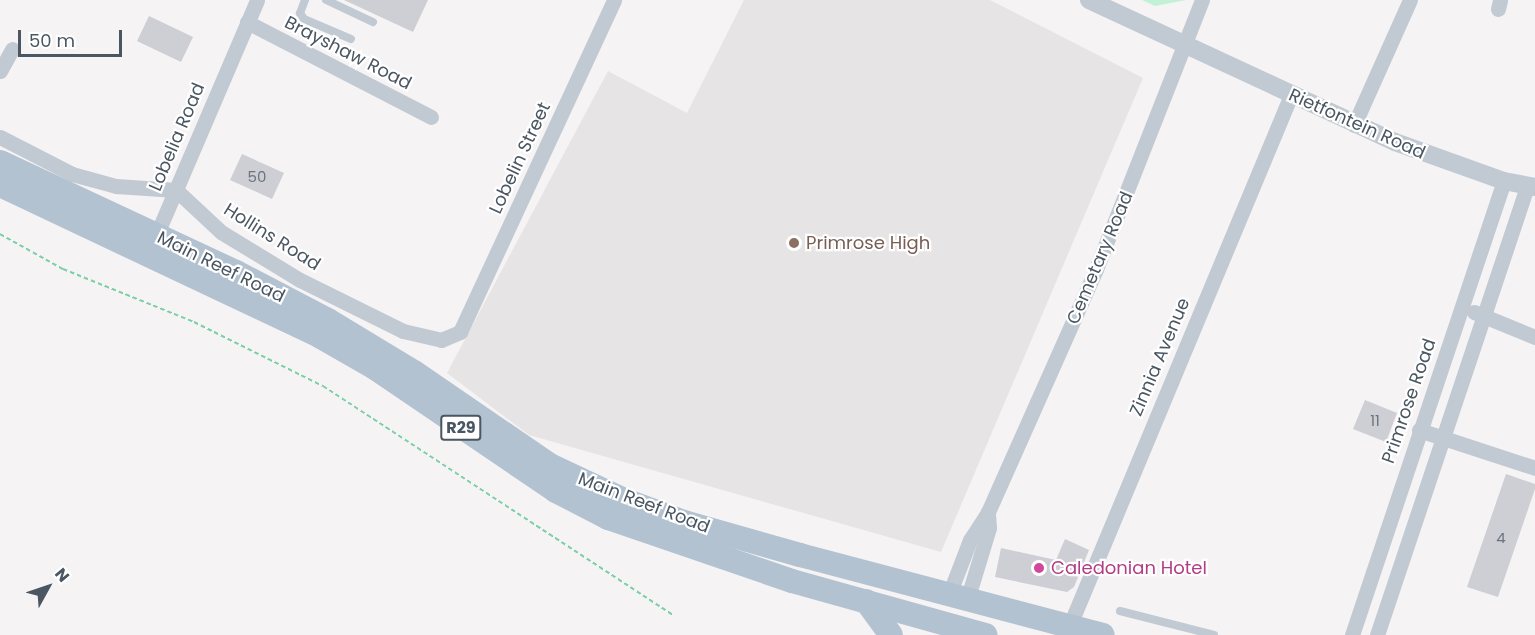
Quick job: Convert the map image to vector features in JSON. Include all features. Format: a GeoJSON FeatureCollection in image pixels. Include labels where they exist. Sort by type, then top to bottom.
{"type":"FeatureCollection","features":[{"type":"Feature","properties":{"kind":"main road","name":"Main Reef Road"},"geometry":{"type":"LineString","coordinates":[[0,162],[321,336],[375,368],[556,491],[608,518],[950,630],[987,635]]}},
{"type":"Feature","properties":{"kind":"main road","name":"Main Reef Road"},"geometry":{"type":"LineString","coordinates":[[0,185],[328,320],[414,372],[550,465],[589,484],[684,522],[959,595],[1068,630],[1103,635]]}},
{"type":"Feature","properties":{"kind":"main road"},"geometry":{"type":"LineString","coordinates":[[820,589],[828,562]]}},
{"type":"Feature","properties":{"kind":"main road"},"geometry":{"type":"LineString","coordinates":[[866,601],[891,635]]}},
{"type":"Feature","properties":{"kind":"street","name":"Lobelia Road"},"geometry":{"type":"LineString","coordinates":[[152,246],[256,0]]}},
{"type":"Feature","properties":{"kind":"street","name":"Lobelin Street"},"geometry":{"type":"LineString","coordinates":[[460,332],[614,0]]}},
{"type":"Feature","properties":{"kind":"street","name":"Rietfontein Road"},"geometry":{"type":"LineString","coordinates":[[1089,0],[1354,125],[1441,160],[1504,181],[1531,186]]}},
{"type":"Feature","properties":{"kind":"street","name":"Cemetary Road"},"geometry":{"type":"LineString","coordinates":[[950,630],[959,595],[987,537],[988,512],[1109,237],[1202,0]]}},
{"type":"Feature","properties":{"kind":"street"},"geometry":{"type":"LineString","coordinates":[[1354,125],[1410,0]]}},
{"type":"Feature","properties":{"kind":"street","name":"Brayshaw Road"},"geometry":{"type":"LineString","coordinates":[[247,22],[431,117]]}},
{"type":"Feature","properties":{"kind":"street"},"geometry":{"type":"LineString","coordinates":[[0,71],[12,49]]}},
{"type":"Feature","properties":{"kind":"street","name":"Zinnia Avenue"},"geometry":{"type":"LineString","coordinates":[[1068,630],[1291,95]]}},
{"type":"Feature","properties":{"kind":"street"},"geometry":{"type":"LineString","coordinates":[[0,137],[72,174],[117,186],[176,190]]}},
{"type":"Feature","properties":{"kind":"street","name":"Primrose Road"},"geometry":{"type":"LineString","coordinates":[[1352,635],[1504,181]]}},
{"type":"Feature","properties":{"kind":"street"},"geometry":{"type":"LineString","coordinates":[[1377,635],[1482,315],[1531,186]]}},
{"type":"Feature","properties":{"kind":"street","name":"Hollins Road"},"geometry":{"type":"LineString","coordinates":[[176,190],[221,232],[300,280],[362,311],[431,341],[460,332]]}},
{"type":"Feature","properties":{"kind":"street"},"geometry":{"type":"LineString","coordinates":[[1462,307],[1535,337]]}},
{"type":"Feature","properties":{"kind":"street"},"geometry":{"type":"LineString","coordinates":[[1419,430],[1535,468]]}},
{"type":"Feature","properties":{"kind":"lane"},"geometry":{"type":"LineString","coordinates":[[305,0],[300,13],[304,19],[351,39]]}},
{"type":"Feature","properties":{"kind":"lane"},"geometry":{"type":"LineString","coordinates":[[326,0],[373,22]]}},
{"type":"Feature","properties":{"kind":"lane"},"geometry":{"type":"LineString","coordinates":[[1120,611],[1214,635]]}},
{"type":"Feature","properties":{"kind":"path"},"geometry":{"type":"LineString","coordinates":[[0,234],[63,268],[194,322],[323,386],[673,615]]}},
{"type":"Feature","properties":{"kind":"shaded area","name":"Primrose High"},"geometry":{"type":"Polygon","coordinates":[[[744,0],[990,0],[1143,78],[941,552],[529,435],[447,373],[608,71],[687,113],[744,0]]]}},
{"type":"Feature","properties":{"kind":"green space"},"geometry":{"type":"Polygon","coordinates":[[[1142,0],[1186,0],[1155,6],[1142,0]]]}},
{"type":"Feature","properties":{"kind":"building"},"geometry":{"type":"Polygon","coordinates":[[[344,0],[428,0],[413,32],[344,0]]]}},
{"type":"Feature","properties":{"kind":"building"},"geometry":{"type":"Polygon","coordinates":[[[149,16],[193,37],[181,62],[137,41],[149,16]]]}},
{"type":"Feature","properties":{"kind":"building"},"geometry":{"type":"Polygon","coordinates":[[[242,154],[284,173],[272,199],[230,180],[242,154]]]}},
{"type":"Feature","properties":{"kind":"building"},"geometry":{"type":"Polygon","coordinates":[[[1365,400],[1397,413],[1386,442],[1353,429],[1365,400]]]}},
{"type":"Feature","properties":{"kind":"building"},"geometry":{"type":"Polygon","coordinates":[[[1506,474],[1535,484],[1535,489],[1498,597],[1467,587],[1506,474]]]}},
{"type":"Feature","properties":{"kind":"building","name":"Caledonian Hotel"},"geometry":{"type":"Polygon","coordinates":[[[1065,539],[1089,550],[1074,587],[1067,592],[995,577],[1001,548],[1056,560],[1065,539]]]}},
{"type":"Feature","properties":{"kind":"place","name":"Primrose High"},"geometry":{"type":"Point","coordinates":[794,243]}},
{"type":"Feature","properties":{"kind":"place","name":"Caledonian Hotel"},"geometry":{"type":"Point","coordinates":[1039,568]}}]}
